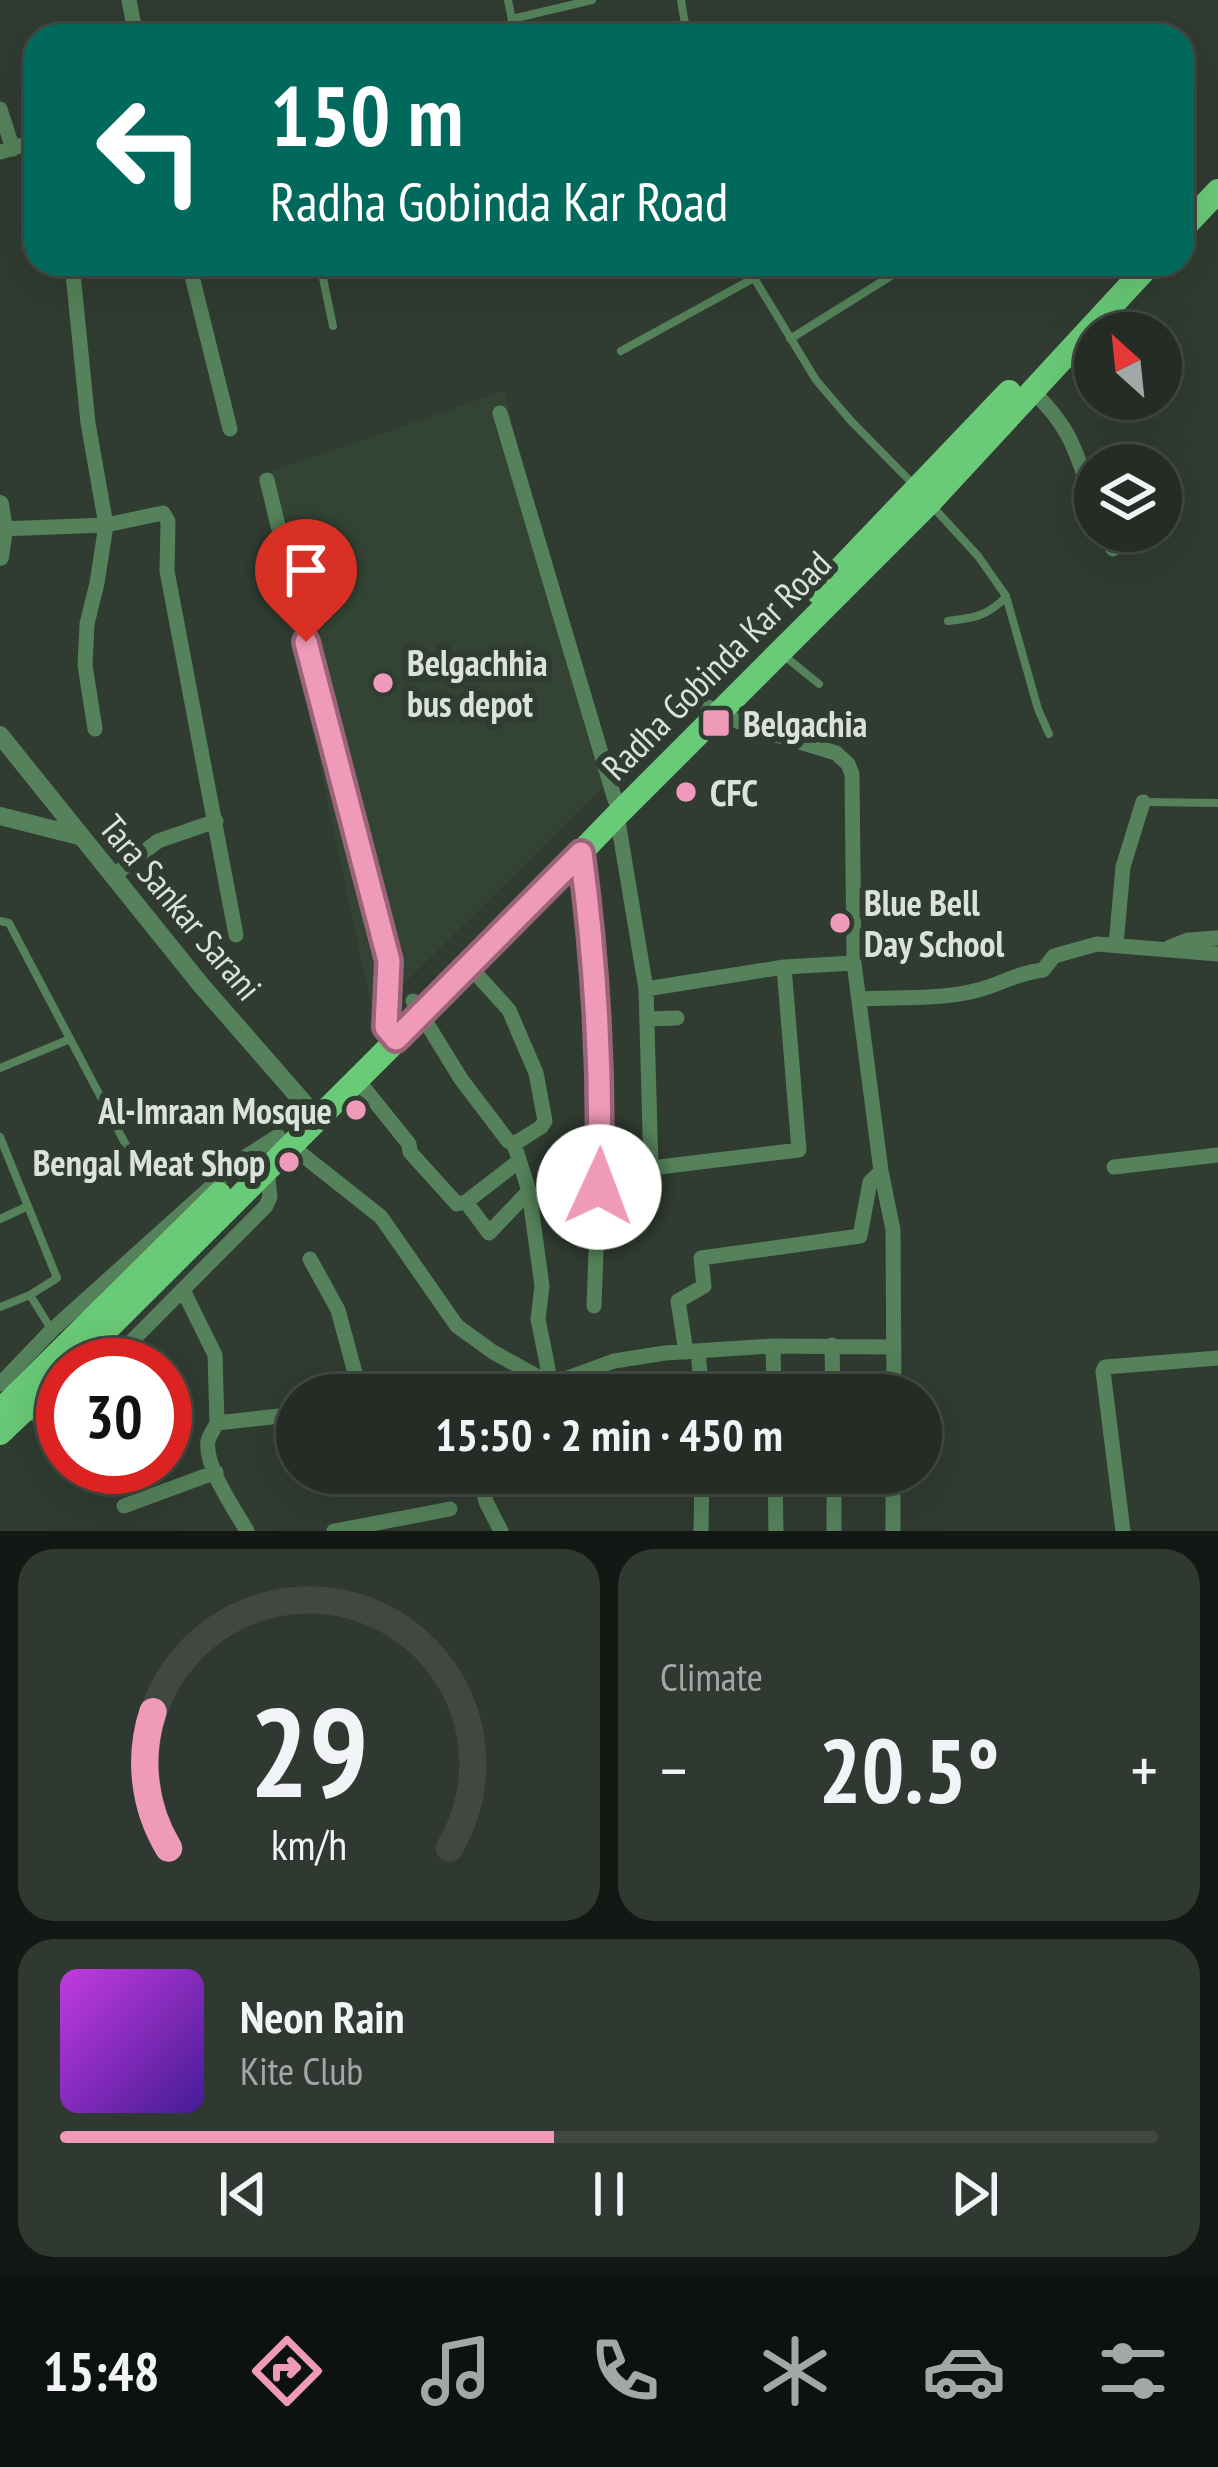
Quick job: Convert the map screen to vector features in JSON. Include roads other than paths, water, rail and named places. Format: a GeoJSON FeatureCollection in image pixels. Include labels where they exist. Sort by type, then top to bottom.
{"type":"FeatureCollection","features":[{"type":"Feature","properties":{"kind":"main road"},"geometry":{"type":"LineString","coordinates":[[1194,197],[1218,171]]}},
{"type":"Feature","properties":{"kind":"main road"},"geometry":{"type":"LineString","coordinates":[[1194,217],[1218,191]]}},
{"type":"Feature","properties":{"kind":"main road"},"geometry":{"type":"LineString","coordinates":[[96,1338],[311,1111],[418,1007],[460,957],[616,807],[923,496],[1120,276]]}},
{"type":"Feature","properties":{"kind":"main road","name":"Radha Gobinda Kar Road"},"geometry":{"type":"LineString","coordinates":[[713,710],[781,653],[923,496],[1139,276]]}},
{"type":"Feature","properties":{"kind":"main road","name":"Radha Gobinda Kar Road"},"geometry":{"type":"LineString","coordinates":[[418,1007],[470,967],[581,853],[616,807]]}},
{"type":"Feature","properties":{"kind":"main road"},"geometry":{"type":"LineString","coordinates":[[311,1111],[356,1078],[391,1033]]}},
{"type":"Feature","properties":{"kind":"main road"},"geometry":{"type":"LineString","coordinates":[[0,1411],[225,1200],[267,1170],[284,1140]]}},
{"type":"Feature","properties":{"kind":"main road"},"geometry":{"type":"LineString","coordinates":[[0,1433],[36,1398]]}},
{"type":"Feature","properties":{"kind":"street"},"geometry":{"type":"LineString","coordinates":[[0,109],[6,150]]}},
{"type":"Feature","properties":{"kind":"street"},"geometry":{"type":"LineString","coordinates":[[73,276],[88,423],[106,525],[87,624],[85,665],[95,729]]}},
{"type":"Feature","properties":{"kind":"street"},"geometry":{"type":"LineString","coordinates":[[192,276],[230,429]]}},
{"type":"Feature","properties":{"kind":"street"},"geometry":{"type":"LineString","coordinates":[[1032,390],[1056,414],[1074,444]]}},
{"type":"Feature","properties":{"kind":"street"},"geometry":{"type":"LineString","coordinates":[[500,413],[616,807],[646,988],[651,1168],[799,1150],[784,967]]}},
{"type":"Feature","properties":{"kind":"street"},"geometry":{"type":"LineString","coordinates":[[268,480],[389,961],[391,1033]]}},
{"type":"Feature","properties":{"kind":"street"},"geometry":{"type":"LineString","coordinates":[[0,504],[0,557]]}},
{"type":"Feature","properties":{"kind":"street"},"geometry":{"type":"LineString","coordinates":[[2,529],[106,525],[166,515],[167,571],[236,935]]}},
{"type":"Feature","properties":{"kind":"street"},"geometry":{"type":"LineString","coordinates":[[713,710],[787,740],[836,753],[851,774],[854,963],[893,1230],[894,1374]]}},
{"type":"Feature","properties":{"kind":"street","name":"Tara Sankar Sarani"},"geometry":{"type":"LineString","coordinates":[[0,735],[201,985],[311,1111]]}},
{"type":"Feature","properties":{"kind":"street"},"geometry":{"type":"LineString","coordinates":[[1116,945],[1123,866],[1143,802]]}},
{"type":"Feature","properties":{"kind":"street"},"geometry":{"type":"LineString","coordinates":[[0,816],[79,836]]}},
{"type":"Feature","properties":{"kind":"street"},"geometry":{"type":"LineString","coordinates":[[113,876],[158,841],[215,821]]}},
{"type":"Feature","properties":{"kind":"street"},"geometry":{"type":"LineString","coordinates":[[581,853],[591,925],[601,1118],[594,1306]]}},
{"type":"Feature","properties":{"kind":"street"},"geometry":{"type":"LineString","coordinates":[[1168,948],[1188,940],[1218,938]]}},
{"type":"Feature","properties":{"kind":"street"},"geometry":{"type":"LineString","coordinates":[[860,999],[979,990],[1019,973],[1043,970],[1054,956],[1097,944],[1218,954]]}},
{"type":"Feature","properties":{"kind":"street"},"geometry":{"type":"LineString","coordinates":[[646,988],[784,967],[854,963]]}},
{"type":"Feature","properties":{"kind":"street"},"geometry":{"type":"LineString","coordinates":[[470,967],[509,1010],[536,1073],[545,1120],[514,1144]]}},
{"type":"Feature","properties":{"kind":"street"},"geometry":{"type":"LineString","coordinates":[[418,1007],[461,1079],[514,1144],[529,1191],[542,1286],[538,1318],[549,1374]]}},
{"type":"Feature","properties":{"kind":"street"},"geometry":{"type":"LineString","coordinates":[[648,1019],[677,1018]]}},
{"type":"Feature","properties":{"kind":"street"},"geometry":{"type":"LineString","coordinates":[[356,1078],[409,1144],[410,1152],[457,1204],[519,1162]]}},
{"type":"Feature","properties":{"kind":"street"},"geometry":{"type":"LineString","coordinates":[[36,1415],[3,1381],[52,1330],[242,1159],[284,1140],[381,1217],[457,1326],[533,1374]]}},
{"type":"Feature","properties":{"kind":"street"},"geometry":{"type":"LineString","coordinates":[[1114,1167],[1218,1155]]}},
{"type":"Feature","properties":{"kind":"street"},"geometry":{"type":"LineString","coordinates":[[135,1338],[266,1206],[270,1197],[267,1170]]}},
{"type":"Feature","properties":{"kind":"street"},"geometry":{"type":"LineString","coordinates":[[697,1374],[678,1301],[704,1286],[701,1258],[860,1236],[870,1182],[881,1171]]}},
{"type":"Feature","properties":{"kind":"street"},"geometry":{"type":"LineString","coordinates":[[466,1202],[489,1233],[529,1191]]}},
{"type":"Feature","properties":{"kind":"street"},"geometry":{"type":"LineString","coordinates":[[310,1259],[338,1310],[355,1374]]}},
{"type":"Feature","properties":{"kind":"street"},"geometry":{"type":"LineString","coordinates":[[183,1290],[215,1355],[217,1423],[208,1443],[226,1496],[247,1531]]}},
{"type":"Feature","properties":{"kind":"street"},"geometry":{"type":"LineString","coordinates":[[1123,1531],[1103,1371],[1105,1367],[1217,1358],[1218,1340]]}},
{"type":"Feature","properties":{"kind":"street"},"geometry":{"type":"LineString","coordinates":[[832,1345],[832,1374]]}},
{"type":"Feature","properties":{"kind":"street"},"geometry":{"type":"LineString","coordinates":[[772,1346],[773,1374]]}},
{"type":"Feature","properties":{"kind":"street"},"geometry":{"type":"LineString","coordinates":[[578,1374],[614,1361],[692,1351],[894,1347]]}},
{"type":"Feature","properties":{"kind":"street"},"geometry":{"type":"LineString","coordinates":[[217,1423],[276,1416]]}},
{"type":"Feature","properties":{"kind":"street"},"geometry":{"type":"LineString","coordinates":[[124,1506],[216,1472]]}},
{"type":"Feature","properties":{"kind":"street"},"geometry":{"type":"LineString","coordinates":[[484,1494],[501,1531]]}},
{"type":"Feature","properties":{"kind":"street"},"geometry":{"type":"LineString","coordinates":[[701,1531],[702,1494]]}},
{"type":"Feature","properties":{"kind":"street"},"geometry":{"type":"LineString","coordinates":[[775,1494],[776,1531]]}},
{"type":"Feature","properties":{"kind":"street"},"geometry":{"type":"LineString","coordinates":[[833,1494],[834,1531]]}},
{"type":"Feature","properties":{"kind":"street"},"geometry":{"type":"LineString","coordinates":[[893,1494],[893,1531]]}},
{"type":"Feature","properties":{"kind":"street"},"geometry":{"type":"LineString","coordinates":[[334,1531],[450,1509]]}},
{"type":"Feature","properties":{"kind":"lane"},"geometry":{"type":"LineString","coordinates":[[508,0],[513,24]]}},
{"type":"Feature","properties":{"kind":"lane"},"geometry":{"type":"LineString","coordinates":[[512,19],[592,0]]}},
{"type":"Feature","properties":{"kind":"lane"},"geometry":{"type":"LineString","coordinates":[[323,276],[333,326]]}},
{"type":"Feature","properties":{"kind":"lane"},"geometry":{"type":"LineString","coordinates":[[790,339],[891,276]]}},
{"type":"Feature","properties":{"kind":"lane"},"geometry":{"type":"LineString","coordinates":[[621,351],[754,278],[817,380],[978,556],[1006,596],[1048,734]]}},
{"type":"Feature","properties":{"kind":"lane"},"geometry":{"type":"LineString","coordinates":[[948,621],[992,611],[1006,596]]}},
{"type":"Feature","properties":{"kind":"lane"},"geometry":{"type":"LineString","coordinates":[[781,653],[819,683]]}},
{"type":"Feature","properties":{"kind":"lane"},"geometry":{"type":"LineString","coordinates":[[1143,802],[1218,803]]}},
{"type":"Feature","properties":{"kind":"lane"},"geometry":{"type":"LineString","coordinates":[[0,921],[9,923],[136,1164]]}},
{"type":"Feature","properties":{"kind":"lane"},"geometry":{"type":"LineString","coordinates":[[0,1068],[70,1039]]}},
{"type":"Feature","properties":{"kind":"lane"},"geometry":{"type":"LineString","coordinates":[[0,1137],[57,1278],[0,1306]]}},
{"type":"Feature","properties":{"kind":"lane"},"geometry":{"type":"LineString","coordinates":[[0,1219],[28,1206]]}},
{"type":"Feature","properties":{"kind":"lane"},"geometry":{"type":"LineString","coordinates":[[30,1294],[52,1330]]}},
{"type":"Feature","properties":{"kind":"place","name":"Belgachhia bus depot"},"geometry":{"type":"Point","coordinates":[383,683]}},
{"type":"Feature","properties":{"kind":"place","name":"Belgachia"},"geometry":{"type":"Point","coordinates":[716,723]}},
{"type":"Feature","properties":{"kind":"place","name":"CFC"},"geometry":{"type":"Point","coordinates":[686,792]}},
{"type":"Feature","properties":{"kind":"place","name":"Blue Bell Day School"},"geometry":{"type":"Point","coordinates":[840,923]}},
{"type":"Feature","properties":{"kind":"place","name":"Al-Imraan Mosque"},"geometry":{"type":"Point","coordinates":[356,1110]}},
{"type":"Feature","properties":{"kind":"place","name":"Bengal Meat Shop"},"geometry":{"type":"Point","coordinates":[289,1162]}}]}
